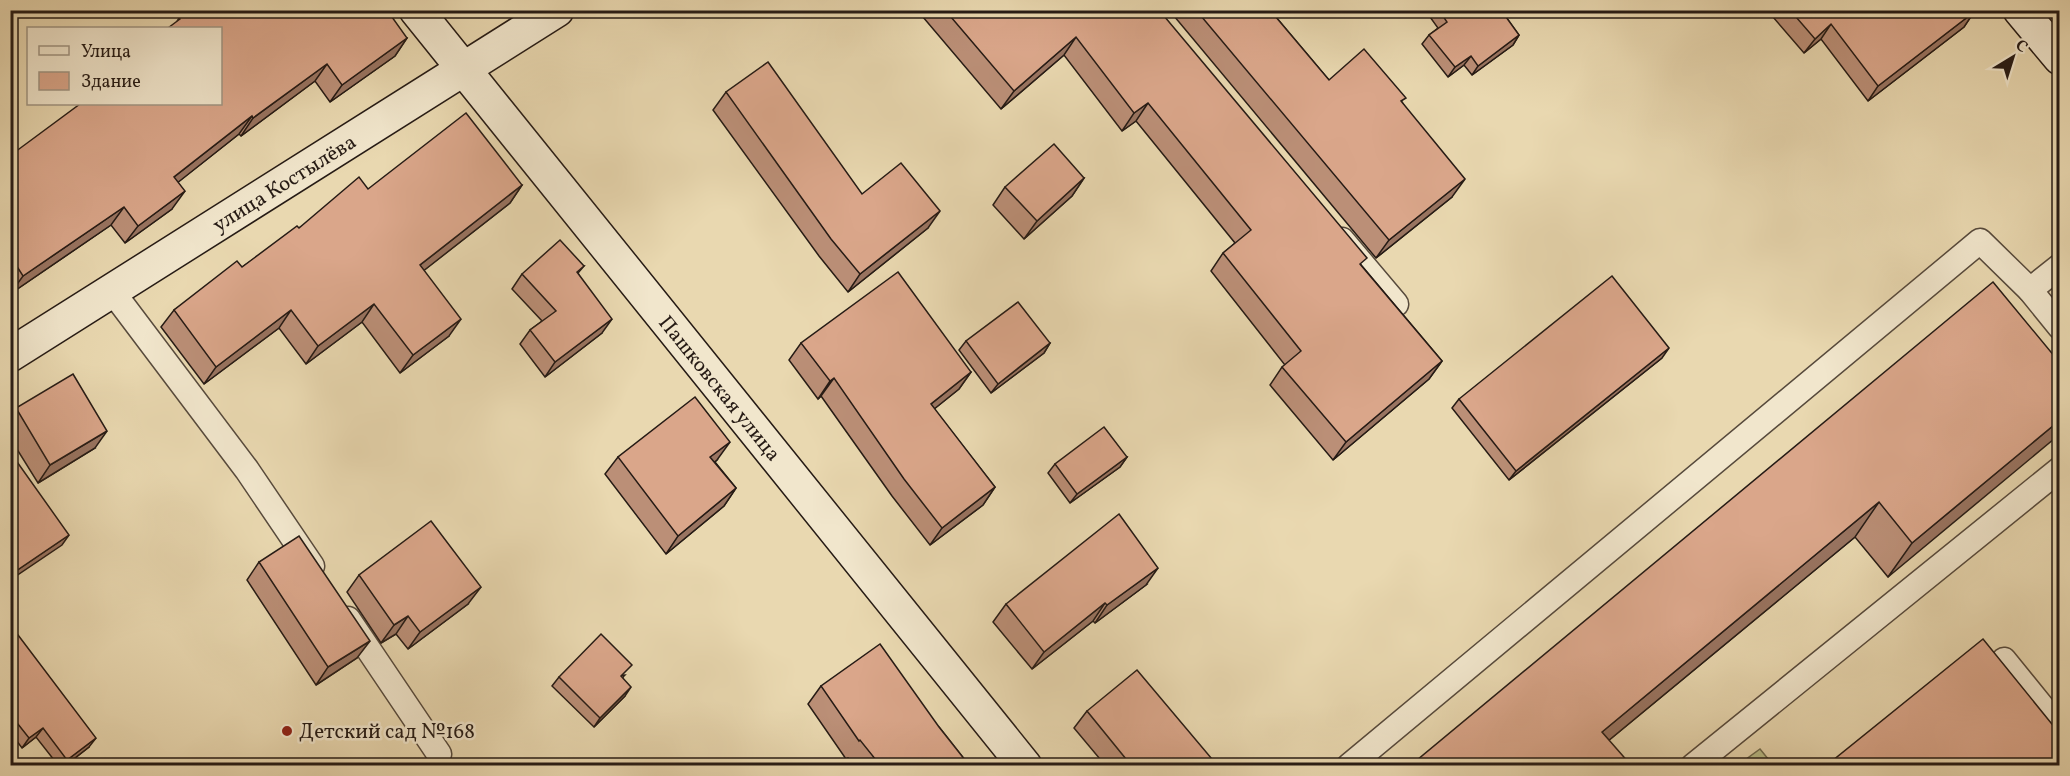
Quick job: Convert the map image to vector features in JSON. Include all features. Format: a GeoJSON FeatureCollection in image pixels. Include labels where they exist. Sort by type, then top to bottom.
{"type":"FeatureCollection","features":[{"type":"Feature","properties":{"kind":"street","name":"Пашковская улица"},"geometry":{"type":"LineString","coordinates":[[416,10],[1025,765]]}},
{"type":"Feature","properties":{"kind":"street","name":"улица Костылёва"},"geometry":{"type":"LineString","coordinates":[[10,355],[464,71],[557,10]]}},
{"type":"Feature","properties":{"kind":"street"},"geometry":{"type":"LineString","coordinates":[[2020,10],[2060,58]]}},
{"type":"Feature","properties":{"kind":"lane"},"geometry":{"type":"LineString","coordinates":[[1327,222],[1396,304]]}},
{"type":"Feature","properties":{"kind":"lane"},"geometry":{"type":"LineString","coordinates":[[1350,765],[1980,241],[2030,290],[2060,327]]}},
{"type":"Feature","properties":{"kind":"lane"},"geometry":{"type":"LineString","coordinates":[[2030,290],[2060,266]]}},
{"type":"Feature","properties":{"kind":"lane"},"geometry":{"type":"LineString","coordinates":[[112,291],[247,470],[439,754]]}},
{"type":"Feature","properties":{"kind":"lane"},"geometry":{"type":"LineString","coordinates":[[1693,765],[2060,468]]}},
{"type":"Feature","properties":{"kind":"lane"},"geometry":{"type":"LineString","coordinates":[[2004,660],[2060,729]]}},
{"type":"Feature","properties":{"kind":"green space"},"geometry":{"type":"Polygon","coordinates":[[[1760,749],[1773,765],[1738,765],[1760,749]]]}},
{"type":"Feature","properties":{"kind":"building"},"geometry":{"type":"Polygon","coordinates":[[[189,10],[387,10],[407,38],[342,85],[327,64],[253,118],[252,116],[174,177],[185,191],[138,226],[124,207],[23,276],[18,268],[10,273],[10,144],[15,152],[79,105],[222,105],[222,27],[169,27],[189,10]]]}},
{"type":"Feature","properties":{"kind":"building"},"geometry":{"type":"Polygon","coordinates":[[[945,10],[1159,10],[1367,258],[1360,264],[1442,361],[1346,442],[1282,367],[1301,351],[1223,253],[1251,230],[1148,103],[1134,113],[1076,37],[1014,91],[945,10]]]}},
{"type":"Feature","properties":{"kind":"building"},"geometry":{"type":"Polygon","coordinates":[[[1196,10],[1270,10],[1329,80],[1364,49],[1406,98],[1401,101],[1465,179],[1389,240],[1196,10]]]}},
{"type":"Feature","properties":{"kind":"building"},"geometry":{"type":"Polygon","coordinates":[[[1439,10],[1501,10],[1519,35],[1478,66],[1471,56],[1455,67],[1429,35],[1447,22],[1439,10]]]}},
{"type":"Feature","properties":{"kind":"building"},"geometry":{"type":"Polygon","coordinates":[[[1790,10],[1973,10],[1974,12],[1878,86],[1831,24],[1815,39],[1790,10]]]}},
{"type":"Feature","properties":{"kind":"building"},"geometry":{"type":"Polygon","coordinates":[[[768,62],[862,194],[901,163],[940,211],[860,274],[831,239],[726,92],[768,62]]]}},
{"type":"Feature","properties":{"kind":"building"},"geometry":{"type":"Polygon","coordinates":[[[466,113],[522,185],[420,265],[461,319],[413,355],[374,304],[318,346],[291,310],[216,367],[174,310],[237,261],[242,267],[297,226],[299,228],[359,177],[368,189],[466,113]]]}},
{"type":"Feature","properties":{"kind":"building"},"geometry":{"type":"Polygon","coordinates":[[[1054,144],[1084,178],[1037,221],[1005,187],[1054,144]]]}},
{"type":"Feature","properties":{"kind":"building"},"geometry":{"type":"Polygon","coordinates":[[[560,240],[584,266],[577,272],[612,319],[555,362],[530,330],[556,311],[522,274],[560,240]]]}},
{"type":"Feature","properties":{"kind":"building"},"geometry":{"type":"Polygon","coordinates":[[[898,272],[971,372],[931,404],[995,487],[942,528],[904,479],[834,378],[830,381],[801,343],[898,272]]]}},
{"type":"Feature","properties":{"kind":"building"},"geometry":{"type":"Polygon","coordinates":[[[1612,276],[1669,348],[1516,471],[1459,399],[1612,276]]]}},
{"type":"Feature","properties":{"kind":"building"},"geometry":{"type":"Polygon","coordinates":[[[1993,282],[2060,363],[2060,420],[1912,543],[1879,502],[1602,732],[1629,765],[1411,765],[1993,282]]]}},
{"type":"Feature","properties":{"kind":"building"},"geometry":{"type":"Polygon","coordinates":[[[1018,302],[1050,343],[998,384],[966,341],[1018,302]]]}},
{"type":"Feature","properties":{"kind":"building"},"geometry":{"type":"Polygon","coordinates":[[[73,374],[107,431],[50,465],[16,408],[73,374]]]}},
{"type":"Feature","properties":{"kind":"building"},"geometry":{"type":"Polygon","coordinates":[[[695,397],[730,442],[710,457],[736,488],[678,536],[618,457],[695,397]]]}},
{"type":"Feature","properties":{"kind":"building"},"geometry":{"type":"Polygon","coordinates":[[[1104,427],[1127,457],[1077,494],[1055,464],[1104,427]]]}},
{"type":"Feature","properties":{"kind":"building"},"geometry":{"type":"Polygon","coordinates":[[[15,459],[69,535],[10,575],[10,463],[15,459]]]}},
{"type":"Feature","properties":{"kind":"building"},"geometry":{"type":"Polygon","coordinates":[[[1119,514],[1158,568],[1107,605],[1105,603],[1044,652],[1006,604],[1119,514]]]}},
{"type":"Feature","properties":{"kind":"building"},"geometry":{"type":"Polygon","coordinates":[[[431,521],[481,587],[420,632],[408,616],[394,625],[359,575],[431,521]]]}},
{"type":"Feature","properties":{"kind":"building"},"geometry":{"type":"Polygon","coordinates":[[[299,536],[370,641],[328,667],[259,562],[299,536]]]}},
{"type":"Feature","properties":{"kind":"building"},"geometry":{"type":"Polygon","coordinates":[[[15,631],[96,738],[67,760],[43,728],[29,738],[10,714],[10,635],[15,631]]]}},
{"type":"Feature","properties":{"kind":"building"},"geometry":{"type":"Polygon","coordinates":[[[601,634],[632,665],[621,676],[631,687],[600,718],[559,677],[601,634]]]}},
{"type":"Feature","properties":{"kind":"building"},"geometry":{"type":"Polygon","coordinates":[[[1983,639],[2060,734],[2060,765],[1827,765],[1983,639]]]}},
{"type":"Feature","properties":{"kind":"building"},"geometry":{"type":"Polygon","coordinates":[[[880,644],[969,765],[880,765],[859,741],[821,686],[880,644]]]}},
{"type":"Feature","properties":{"kind":"building"},"geometry":{"type":"Polygon","coordinates":[[[1137,670],[1217,765],[1119,765],[1126,759],[1087,711],[1137,670]]]}},
{"type":"Feature","properties":{"kind":"place","name":"Детский сад №168"},"geometry":{"type":"Point","coordinates":[287,731]}}]}
